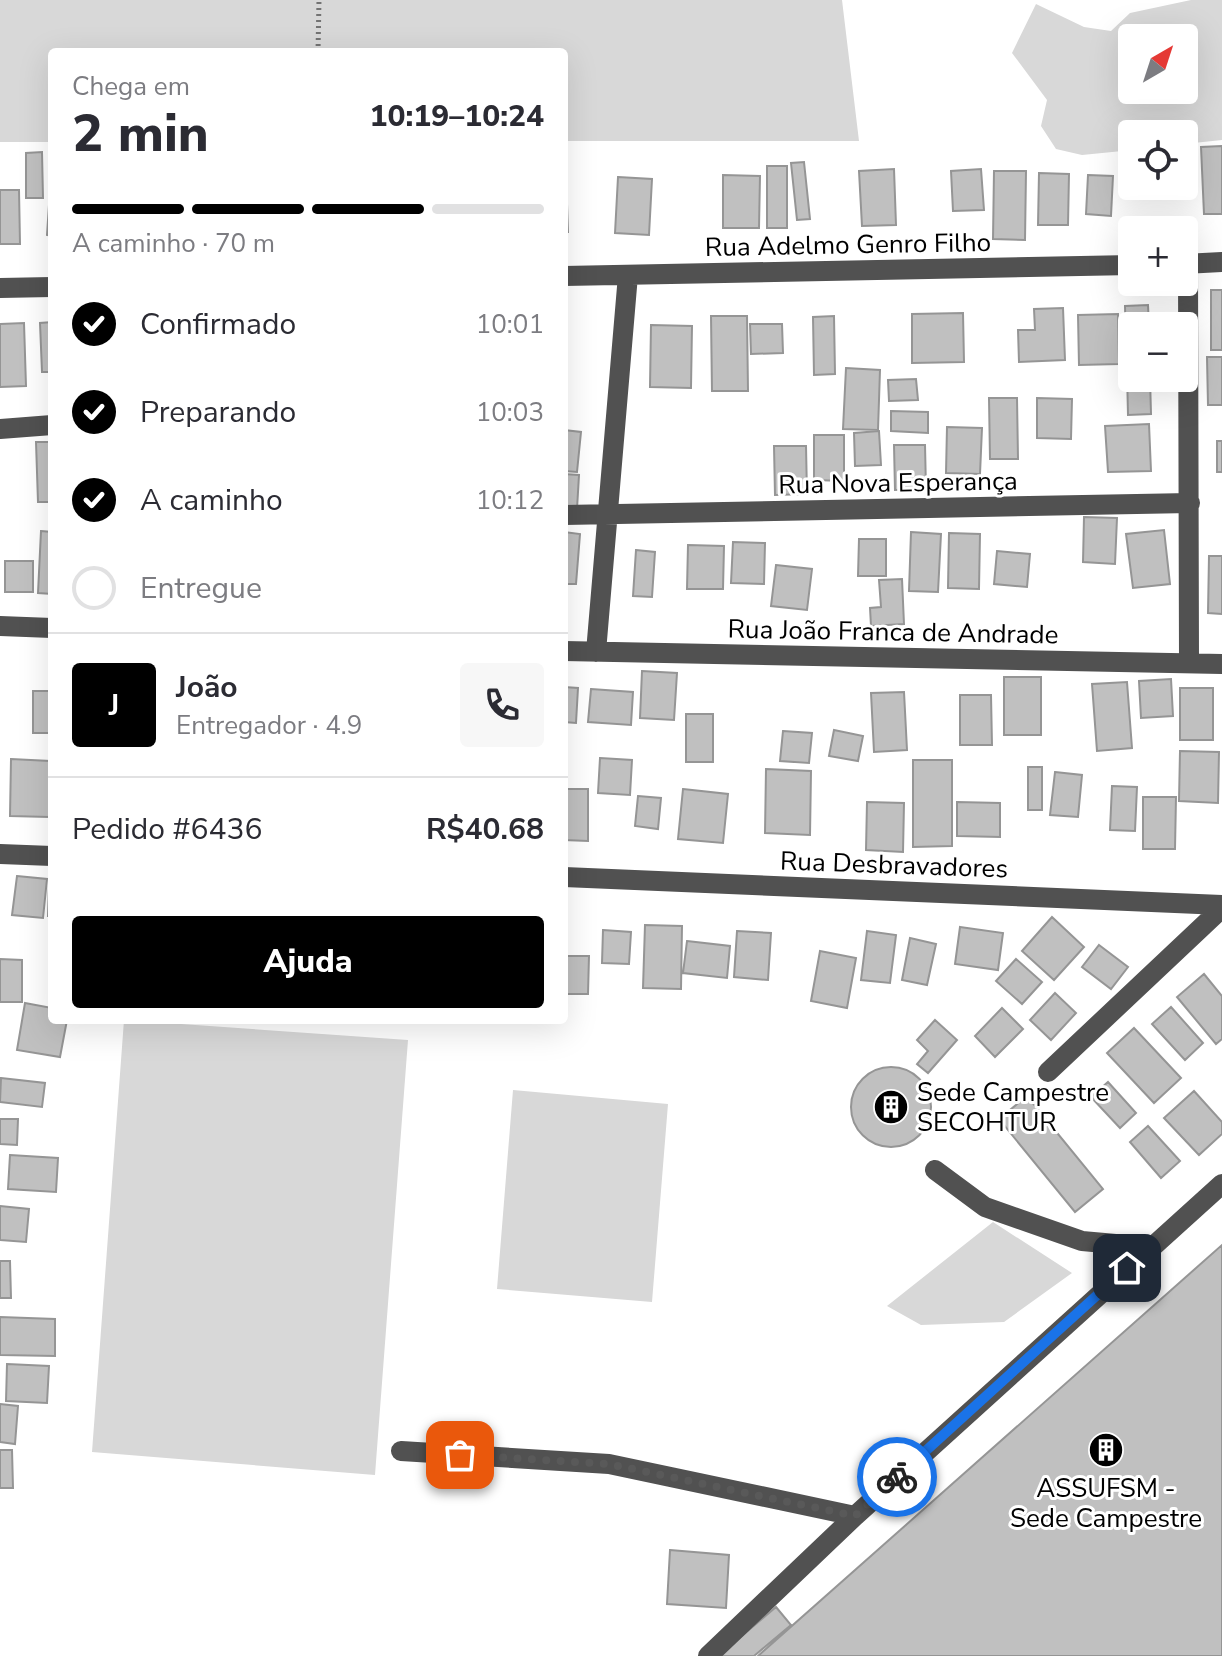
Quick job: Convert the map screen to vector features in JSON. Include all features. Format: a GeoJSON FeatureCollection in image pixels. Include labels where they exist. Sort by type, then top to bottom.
{"type":"FeatureCollection","features":[{"type":"Feature","properties":{"kind":"street"},"geometry":{"type":"LineString","coordinates":[[1198,263],[1222,262]]}},
{"type":"Feature","properties":{"kind":"street","name":"Rua Adelmo Genro Filho"},"geometry":{"type":"LineString","coordinates":[[568,276],[1118,265]]}},
{"type":"Feature","properties":{"kind":"street"},"geometry":{"type":"LineString","coordinates":[[596,652],[628,275]]}},
{"type":"Feature","properties":{"kind":"street"},"geometry":{"type":"LineString","coordinates":[[0,288],[48,287]]}},
{"type":"Feature","properties":{"kind":"street"},"geometry":{"type":"LineString","coordinates":[[1187,296],[1189,663]]}},
{"type":"Feature","properties":{"kind":"street"},"geometry":{"type":"LineString","coordinates":[[0,429],[48,425]]}},
{"type":"Feature","properties":{"kind":"street","name":"Rua Nova Esperança"},"geometry":{"type":"LineString","coordinates":[[568,515],[1190,503]]}},
{"type":"Feature","properties":{"kind":"street"},"geometry":{"type":"LineString","coordinates":[[0,626],[48,628]]}},
{"type":"Feature","properties":{"kind":"street","name":"Rua João Franca de Andrade"},"geometry":{"type":"LineString","coordinates":[[568,651],[1222,664]]}},
{"type":"Feature","properties":{"kind":"street"},"geometry":{"type":"LineString","coordinates":[[0,854],[48,856]]}},
{"type":"Feature","properties":{"kind":"street","name":"Rua Desbravadores"},"geometry":{"type":"LineString","coordinates":[[568,877],[1222,907]]}},
{"type":"Feature","properties":{"kind":"street"},"geometry":{"type":"LineString","coordinates":[[1048,1072],[1222,907]]}},
{"type":"Feature","properties":{"kind":"street"},"geometry":{"type":"LineString","coordinates":[[935,1170],[985,1207],[1082,1241],[1149,1247]]}},
{"type":"Feature","properties":{"kind":"street"},"geometry":{"type":"LineString","coordinates":[[708,1656],[855,1516],[1222,1184]]}},
{"type":"Feature","properties":{"kind":"street"},"geometry":{"type":"LineString","coordinates":[[401,1451],[609,1464],[855,1516]]}},
{"type":"Feature","properties":{"kind":"path"},"geometry":{"type":"LineString","coordinates":[[318,48],[319,0]]}},
{"type":"Feature","properties":{"kind":"shaded area"},"geometry":{"type":"Polygon","coordinates":[[[0,0],[842,0],[859,141],[568,141],[568,48],[48,48],[48,142],[0,142],[0,0]]]}},
{"type":"Feature","properties":{"kind":"shaded area"},"geometry":{"type":"Polygon","coordinates":[[[1191,0],[1222,0],[1222,140],[1198,143],[1198,120],[1118,120],[1118,151],[1082,155],[1056,149],[1041,126],[1047,100],[1012,53],[1036,4],[1084,27],[1111,31],[1118,24],[1118,104],[1198,104],[1198,24],[1118,24],[1130,13],[1191,0]]]}},
{"type":"Feature","properties":{"kind":"shaded area"},"geometry":{"type":"Polygon","coordinates":[[[124,1024],[181,1024],[408,1040],[375,1475],[92,1452],[124,1024]]]}},
{"type":"Feature","properties":{"kind":"shaded area"},"geometry":{"type":"Polygon","coordinates":[[[513,1090],[668,1104],[652,1302],[497,1289],[513,1090]]]}},
{"type":"Feature","properties":{"kind":"shaded area"},"geometry":{"type":"Polygon","coordinates":[[[993,1222],[1072,1273],[1004,1322],[921,1325],[887,1306],[993,1222]]]}},
{"type":"Feature","properties":{"kind":"building"},"geometry":{"type":"Polygon","coordinates":[[[1222,146],[1222,214],[1204,214],[1201,147],[1222,146]]]}},
{"type":"Feature","properties":{"kind":"building"},"geometry":{"type":"Polygon","coordinates":[[[42,152],[43,198],[26,198],[26,153],[42,152]]]}},
{"type":"Feature","properties":{"kind":"building"},"geometry":{"type":"Polygon","coordinates":[[[804,162],[810,219],[797,220],[791,163],[804,162]]]}},
{"type":"Feature","properties":{"kind":"building"},"geometry":{"type":"Polygon","coordinates":[[[767,166],[787,166],[787,228],[767,228],[767,166]]]}},
{"type":"Feature","properties":{"kind":"building"},"geometry":{"type":"Polygon","coordinates":[[[894,169],[896,225],[862,226],[859,171],[894,169]]]}},
{"type":"Feature","properties":{"kind":"building"},"geometry":{"type":"Polygon","coordinates":[[[981,169],[984,210],[953,211],[951,171],[981,169]]]}},
{"type":"Feature","properties":{"kind":"building"},"geometry":{"type":"Polygon","coordinates":[[[994,171],[1026,171],[1025,240],[993,239],[994,171]]]}},
{"type":"Feature","properties":{"kind":"building"},"geometry":{"type":"Polygon","coordinates":[[[1039,173],[1069,174],[1068,225],[1038,225],[1039,173]]]}},
{"type":"Feature","properties":{"kind":"building"},"geometry":{"type":"Polygon","coordinates":[[[723,175],[760,176],[759,228],[723,228],[723,175]]]}},
{"type":"Feature","properties":{"kind":"building"},"geometry":{"type":"Polygon","coordinates":[[[1088,175],[1113,176],[1111,216],[1086,214],[1088,175]]]}},
{"type":"Feature","properties":{"kind":"building"},"geometry":{"type":"Polygon","coordinates":[[[618,177],[652,179],[649,235],[615,233],[618,177]]]}},
{"type":"Feature","properties":{"kind":"building"},"geometry":{"type":"Polygon","coordinates":[[[0,190],[19,190],[20,244],[0,244],[0,190]]]}},
{"type":"Feature","properties":{"kind":"building"},"geometry":{"type":"Polygon","coordinates":[[[1211,290],[1222,290],[1222,350],[1211,350],[1211,290]]]}},
{"type":"Feature","properties":{"kind":"building"},"geometry":{"type":"Polygon","coordinates":[[[1148,305],[1148,312],[1125,312],[1125,306],[1148,305]]]}},
{"type":"Feature","properties":{"kind":"building"},"geometry":{"type":"Polygon","coordinates":[[[1063,308],[1065,360],[1019,362],[1018,330],[1035,330],[1034,309],[1063,308]]]}},
{"type":"Feature","properties":{"kind":"building"},"geometry":{"type":"Polygon","coordinates":[[[963,313],[964,362],[912,363],[912,314],[963,313]]]}},
{"type":"Feature","properties":{"kind":"building"},"geometry":{"type":"Polygon","coordinates":[[[1118,314],[1118,364],[1079,365],[1078,315],[1118,314]]]}},
{"type":"Feature","properties":{"kind":"building"},"geometry":{"type":"Polygon","coordinates":[[[711,316],[747,316],[748,391],[712,391],[711,316]]]}},
{"type":"Feature","properties":{"kind":"building"},"geometry":{"type":"Polygon","coordinates":[[[834,316],[835,374],[814,375],[813,317],[834,316]]]}},
{"type":"Feature","properties":{"kind":"building"},"geometry":{"type":"Polygon","coordinates":[[[48,322],[48,372],[42,372],[40,323],[48,322]]]}},
{"type":"Feature","properties":{"kind":"building"},"geometry":{"type":"Polygon","coordinates":[[[24,323],[26,386],[0,387],[0,324],[24,323]]]}},
{"type":"Feature","properties":{"kind":"building"},"geometry":{"type":"Polygon","coordinates":[[[750,324],[782,324],[783,353],[751,354],[750,324]]]}},
{"type":"Feature","properties":{"kind":"building"},"geometry":{"type":"Polygon","coordinates":[[[651,325],[692,326],[691,388],[650,387],[651,325]]]}},
{"type":"Feature","properties":{"kind":"building"},"geometry":{"type":"Polygon","coordinates":[[[1207,357],[1222,357],[1222,405],[1208,405],[1207,357]]]}},
{"type":"Feature","properties":{"kind":"building"},"geometry":{"type":"Polygon","coordinates":[[[846,368],[880,370],[878,430],[843,429],[846,368]]]}},
{"type":"Feature","properties":{"kind":"building"},"geometry":{"type":"Polygon","coordinates":[[[916,379],[918,400],[889,401],[888,380],[916,379]]]}},
{"type":"Feature","properties":{"kind":"building"},"geometry":{"type":"Polygon","coordinates":[[[1127,392],[1150,392],[1151,414],[1128,415],[1127,392]]]}},
{"type":"Feature","properties":{"kind":"building"},"geometry":{"type":"Polygon","coordinates":[[[989,398],[1017,398],[1018,459],[990,459],[989,398]]]}},
{"type":"Feature","properties":{"kind":"building"},"geometry":{"type":"Polygon","coordinates":[[[1037,398],[1072,399],[1071,439],[1037,438],[1037,398]]]}},
{"type":"Feature","properties":{"kind":"building"},"geometry":{"type":"Polygon","coordinates":[[[891,411],[928,412],[928,433],[891,431],[891,411]]]}},
{"type":"Feature","properties":{"kind":"building"},"geometry":{"type":"Polygon","coordinates":[[[1149,424],[1151,471],[1108,472],[1105,426],[1149,424]]]}},
{"type":"Feature","properties":{"kind":"building"},"geometry":{"type":"Polygon","coordinates":[[[947,427],[982,428],[980,474],[946,473],[947,427]]]}},
{"type":"Feature","properties":{"kind":"building"},"geometry":{"type":"Polygon","coordinates":[[[568,430],[581,432],[577,472],[568,471],[568,430]]]}},
{"type":"Feature","properties":{"kind":"building"},"geometry":{"type":"Polygon","coordinates":[[[879,431],[881,465],[855,466],[854,433],[879,431]]]}},
{"type":"Feature","properties":{"kind":"building"},"geometry":{"type":"Polygon","coordinates":[[[814,435],[844,435],[844,481],[814,480],[814,435]]]}},
{"type":"Feature","properties":{"kind":"building"},"geometry":{"type":"Polygon","coordinates":[[[1217,441],[1222,441],[1222,472],[1217,472],[1217,441]]]}},
{"type":"Feature","properties":{"kind":"building"},"geometry":{"type":"Polygon","coordinates":[[[36,442],[48,442],[48,502],[38,502],[36,442]]]}},
{"type":"Feature","properties":{"kind":"building"},"geometry":{"type":"Polygon","coordinates":[[[894,445],[925,445],[926,489],[895,490],[894,445]]]}},
{"type":"Feature","properties":{"kind":"building"},"geometry":{"type":"Polygon","coordinates":[[[774,446],[806,446],[807,494],[775,495],[774,446]]]}},
{"type":"Feature","properties":{"kind":"building"},"geometry":{"type":"Polygon","coordinates":[[[568,474],[579,475],[577,509],[568,509],[568,474]]]}},
{"type":"Feature","properties":{"kind":"building"},"geometry":{"type":"Polygon","coordinates":[[[1084,517],[1117,518],[1115,564],[1083,562],[1084,517]]]}},
{"type":"Feature","properties":{"kind":"building"},"geometry":{"type":"Polygon","coordinates":[[[1164,530],[1170,584],[1133,588],[1126,534],[1164,530]]]}},
{"type":"Feature","properties":{"kind":"building"},"geometry":{"type":"Polygon","coordinates":[[[41,531],[48,532],[48,594],[38,593],[41,531]]]}},
{"type":"Feature","properties":{"kind":"building"},"geometry":{"type":"Polygon","coordinates":[[[568,532],[580,534],[576,584],[568,584],[568,532]]]}},
{"type":"Feature","properties":{"kind":"building"},"geometry":{"type":"Polygon","coordinates":[[[911,532],[941,534],[938,592],[909,591],[911,532]]]}},
{"type":"Feature","properties":{"kind":"building"},"geometry":{"type":"Polygon","coordinates":[[[949,533],[980,534],[979,589],[948,588],[949,533]]]}},
{"type":"Feature","properties":{"kind":"building"},"geometry":{"type":"Polygon","coordinates":[[[859,539],[886,539],[886,576],[858,576],[859,539]]]}},
{"type":"Feature","properties":{"kind":"building"},"geometry":{"type":"Polygon","coordinates":[[[733,542],[765,543],[764,584],[731,583],[733,542]]]}},
{"type":"Feature","properties":{"kind":"building"},"geometry":{"type":"Polygon","coordinates":[[[688,545],[724,546],[723,589],[687,589],[688,545]]]}},
{"type":"Feature","properties":{"kind":"building"},"geometry":{"type":"Polygon","coordinates":[[[636,550],[655,552],[652,597],[633,596],[636,550]]]}},
{"type":"Feature","properties":{"kind":"building"},"geometry":{"type":"Polygon","coordinates":[[[997,551],[1030,554],[1027,587],[994,584],[997,551]]]}},
{"type":"Feature","properties":{"kind":"building"},"geometry":{"type":"Polygon","coordinates":[[[1209,556],[1222,556],[1222,614],[1208,613],[1209,556]]]}},
{"type":"Feature","properties":{"kind":"building"},"geometry":{"type":"Polygon","coordinates":[[[5,561],[33,561],[33,592],[5,592],[5,561]]]}},
{"type":"Feature","properties":{"kind":"building"},"geometry":{"type":"Polygon","coordinates":[[[776,565],[812,569],[807,610],[771,606],[776,565]]]}},
{"type":"Feature","properties":{"kind":"building"},"geometry":{"type":"Polygon","coordinates":[[[902,579],[904,624],[871,626],[870,608],[881,607],[879,580],[902,579]]]}},
{"type":"Feature","properties":{"kind":"building"},"geometry":{"type":"Polygon","coordinates":[[[642,671],[677,673],[674,720],[640,718],[642,671]]]}},
{"type":"Feature","properties":{"kind":"building"},"geometry":{"type":"Polygon","coordinates":[[[1004,677],[1041,677],[1041,735],[1004,735],[1004,677]]]}},
{"type":"Feature","properties":{"kind":"building"},"geometry":{"type":"Polygon","coordinates":[[[1171,679],[1173,716],[1141,718],[1139,681],[1171,679]]]}},
{"type":"Feature","properties":{"kind":"building"},"geometry":{"type":"Polygon","coordinates":[[[1127,682],[1132,748],[1097,751],[1092,684],[1127,682]]]}},
{"type":"Feature","properties":{"kind":"building"},"geometry":{"type":"Polygon","coordinates":[[[568,687],[578,688],[576,723],[568,722],[568,687]]]}},
{"type":"Feature","properties":{"kind":"building"},"geometry":{"type":"Polygon","coordinates":[[[1180,688],[1213,688],[1213,740],[1180,740],[1180,688]]]}},
{"type":"Feature","properties":{"kind":"building"},"geometry":{"type":"Polygon","coordinates":[[[591,689],[633,692],[631,725],[588,722],[591,689]]]}},
{"type":"Feature","properties":{"kind":"building"},"geometry":{"type":"Polygon","coordinates":[[[33,691],[48,691],[48,733],[33,733],[33,691]]]}},
{"type":"Feature","properties":{"kind":"building"},"geometry":{"type":"Polygon","coordinates":[[[904,692],[907,750],[874,752],[871,693],[904,692]]]}},
{"type":"Feature","properties":{"kind":"building"},"geometry":{"type":"Polygon","coordinates":[[[960,695],[991,695],[992,745],[960,745],[960,695]]]}},
{"type":"Feature","properties":{"kind":"building"},"geometry":{"type":"Polygon","coordinates":[[[686,714],[713,714],[713,762],[686,762],[686,714]]]}},
{"type":"Feature","properties":{"kind":"building"},"geometry":{"type":"Polygon","coordinates":[[[834,730],[863,736],[858,761],[829,756],[834,730]]]}},
{"type":"Feature","properties":{"kind":"building"},"geometry":{"type":"Polygon","coordinates":[[[783,731],[812,733],[809,763],[780,761],[783,731]]]}},
{"type":"Feature","properties":{"kind":"building"},"geometry":{"type":"Polygon","coordinates":[[[1180,751],[1219,752],[1218,803],[1179,801],[1180,751]]]}},
{"type":"Feature","properties":{"kind":"building"},"geometry":{"type":"Polygon","coordinates":[[[600,758],[632,760],[630,795],[598,793],[600,758]]]}},
{"type":"Feature","properties":{"kind":"building"},"geometry":{"type":"Polygon","coordinates":[[[11,759],[48,761],[48,817],[10,816],[11,759]]]}},
{"type":"Feature","properties":{"kind":"building"},"geometry":{"type":"Polygon","coordinates":[[[913,760],[952,760],[952,846],[913,847],[913,760]]]}},
{"type":"Feature","properties":{"kind":"building"},"geometry":{"type":"Polygon","coordinates":[[[1028,767],[1042,767],[1042,810],[1028,810],[1028,767]]]}},
{"type":"Feature","properties":{"kind":"building"},"geometry":{"type":"Polygon","coordinates":[[[766,769],[811,771],[810,835],[765,833],[766,769]]]}},
{"type":"Feature","properties":{"kind":"building"},"geometry":{"type":"Polygon","coordinates":[[[1055,772],[1082,775],[1078,817],[1050,815],[1055,772]]]}},
{"type":"Feature","properties":{"kind":"building"},"geometry":{"type":"Polygon","coordinates":[[[1112,786],[1137,787],[1135,831],[1110,830],[1112,786]]]}},
{"type":"Feature","properties":{"kind":"building"},"geometry":{"type":"Polygon","coordinates":[[[568,789],[588,789],[588,841],[568,840],[568,789]]]}},
{"type":"Feature","properties":{"kind":"building"},"geometry":{"type":"Polygon","coordinates":[[[683,789],[728,794],[723,843],[678,839],[683,789]]]}},
{"type":"Feature","properties":{"kind":"building"},"geometry":{"type":"Polygon","coordinates":[[[638,796],[661,798],[658,829],[635,826],[638,796]]]}},
{"type":"Feature","properties":{"kind":"building"},"geometry":{"type":"Polygon","coordinates":[[[1143,797],[1176,797],[1175,849],[1143,849],[1143,797]]]}},
{"type":"Feature","properties":{"kind":"building"},"geometry":{"type":"Polygon","coordinates":[[[867,802],[904,803],[903,852],[866,850],[867,802]]]}},
{"type":"Feature","properties":{"kind":"building"},"geometry":{"type":"Polygon","coordinates":[[[957,802],[1000,803],[1000,837],[957,836],[957,802]]]}},
{"type":"Feature","properties":{"kind":"building"},"geometry":{"type":"Polygon","coordinates":[[[17,876],[47,879],[43,918],[12,915],[17,876]]]}},
{"type":"Feature","properties":{"kind":"building"},"geometry":{"type":"Polygon","coordinates":[[[1052,917],[1084,947],[1054,980],[1022,951],[1052,917]]]}},
{"type":"Feature","properties":{"kind":"building"},"geometry":{"type":"Polygon","coordinates":[[[645,925],[682,926],[681,989],[643,988],[645,925]]]}},
{"type":"Feature","properties":{"kind":"building"},"geometry":{"type":"Polygon","coordinates":[[[960,927],[1003,933],[998,970],[955,964],[960,927]]]}},
{"type":"Feature","properties":{"kind":"building"},"geometry":{"type":"Polygon","coordinates":[[[603,930],[631,932],[629,964],[602,963],[603,930]]]}},
{"type":"Feature","properties":{"kind":"building"},"geometry":{"type":"Polygon","coordinates":[[[737,931],[771,933],[768,980],[734,977],[737,931]]]}},
{"type":"Feature","properties":{"kind":"building"},"geometry":{"type":"Polygon","coordinates":[[[867,931],[896,935],[890,983],[861,980],[867,931]]]}},
{"type":"Feature","properties":{"kind":"building"},"geometry":{"type":"Polygon","coordinates":[[[910,938],[936,944],[927,985],[902,980],[910,938]]]}},
{"type":"Feature","properties":{"kind":"building"},"geometry":{"type":"Polygon","coordinates":[[[687,941],[730,946],[727,978],[683,973],[687,941]]]}},
{"type":"Feature","properties":{"kind":"building"},"geometry":{"type":"Polygon","coordinates":[[[1099,945],[1128,967],[1111,989],[1082,967],[1099,945]]]}},
{"type":"Feature","properties":{"kind":"building"},"geometry":{"type":"Polygon","coordinates":[[[820,951],[856,958],[847,1008],[811,1001],[820,951]]]}},
{"type":"Feature","properties":{"kind":"building"},"geometry":{"type":"Polygon","coordinates":[[[568,956],[589,956],[588,994],[568,994],[568,956]]]}},
{"type":"Feature","properties":{"kind":"building"},"geometry":{"type":"Polygon","coordinates":[[[0,959],[22,960],[22,1002],[0,1002],[0,959]]]}},
{"type":"Feature","properties":{"kind":"building"},"geometry":{"type":"Polygon","coordinates":[[[1016,959],[1042,982],[1022,1004],[996,981],[1016,959]]]}},
{"type":"Feature","properties":{"kind":"building"},"geometry":{"type":"Polygon","coordinates":[[[1204,974],[1222,996],[1222,1039],[1216,1044],[1177,997],[1204,974]]]}},
{"type":"Feature","properties":{"kind":"building"},"geometry":{"type":"Polygon","coordinates":[[[1055,993],[1076,1013],[1051,1040],[1030,1020],[1055,993]]]}},
{"type":"Feature","properties":{"kind":"building"},"geometry":{"type":"Polygon","coordinates":[[[25,1003],[48,1007],[48,1024],[66,1024],[60,1057],[17,1050],[25,1003]]]}},
{"type":"Feature","properties":{"kind":"building"},"geometry":{"type":"Polygon","coordinates":[[[1171,1007],[1203,1043],[1185,1060],[1152,1024],[1171,1007]]]}},
{"type":"Feature","properties":{"kind":"building"},"geometry":{"type":"Polygon","coordinates":[[[1002,1008],[1023,1029],[995,1057],[975,1036],[1002,1008]]]}},
{"type":"Feature","properties":{"kind":"building"},"geometry":{"type":"Polygon","coordinates":[[[935,1020],[957,1040],[928,1073],[917,1064],[928,1051],[917,1040],[935,1020]]]}},
{"type":"Feature","properties":{"kind":"building"},"geometry":{"type":"Polygon","coordinates":[[[1134,1028],[1181,1078],[1154,1103],[1107,1053],[1134,1028]]]}},
{"type":"Feature","properties":{"kind":"building","name":"Sede Campestre SECOHTUR"},"geometry":{"type":"Polygon","coordinates":[[[891,1067],[906,1070],[919,1079],[928,1092],[931,1107],[928,1122],[919,1135],[906,1144],[891,1147],[876,1144],[863,1135],[854,1122],[851,1107],[854,1092],[863,1079],[876,1070],[891,1067]]]}},
{"type":"Feature","properties":{"kind":"building"},"geometry":{"type":"Polygon","coordinates":[[[1,1078],[45,1083],[42,1107],[0,1102],[1,1078]]]}},
{"type":"Feature","properties":{"kind":"building"},"geometry":{"type":"Polygon","coordinates":[[[1108,1082],[1136,1113],[1120,1128],[1091,1097],[1108,1082]]]}},
{"type":"Feature","properties":{"kind":"building"},"geometry":{"type":"Polygon","coordinates":[[[1194,1091],[1222,1122],[1222,1134],[1199,1155],[1164,1118],[1194,1091]]]}},
{"type":"Feature","properties":{"kind":"building"},"geometry":{"type":"Polygon","coordinates":[[[1027,1096],[1103,1189],[1075,1212],[999,1119],[1027,1096]]]}},
{"type":"Feature","properties":{"kind":"building"},"geometry":{"type":"Polygon","coordinates":[[[0,1119],[18,1119],[17,1145],[0,1144],[0,1119]]]}},
{"type":"Feature","properties":{"kind":"building"},"geometry":{"type":"Polygon","coordinates":[[[1148,1126],[1180,1161],[1161,1178],[1130,1142],[1148,1126]]]}},
{"type":"Feature","properties":{"kind":"building"},"geometry":{"type":"Polygon","coordinates":[[[10,1155],[58,1158],[56,1192],[8,1189],[10,1155]]]}},
{"type":"Feature","properties":{"kind":"building"},"geometry":{"type":"Polygon","coordinates":[[[0,1206],[29,1209],[26,1242],[0,1240],[0,1206]]]}},
{"type":"Feature","properties":{"kind":"building","name":"ASSUFSM - Sede Campestre"},"geometry":{"type":"Polygon","coordinates":[[[1222,1245],[1222,1656],[758,1656],[1222,1245]]]}},
{"type":"Feature","properties":{"kind":"building"},"geometry":{"type":"Polygon","coordinates":[[[0,1261],[10,1261],[11,1298],[0,1298],[0,1261]]]}},
{"type":"Feature","properties":{"kind":"building"},"geometry":{"type":"Polygon","coordinates":[[[0,1317],[55,1319],[55,1356],[0,1355],[0,1317]]]}},
{"type":"Feature","properties":{"kind":"building"},"geometry":{"type":"Polygon","coordinates":[[[7,1364],[49,1366],[47,1403],[6,1401],[7,1364]]]}},
{"type":"Feature","properties":{"kind":"building"},"geometry":{"type":"Polygon","coordinates":[[[0,1404],[18,1406],[15,1444],[0,1442],[0,1404]]]}},
{"type":"Feature","properties":{"kind":"building"},"geometry":{"type":"Polygon","coordinates":[[[0,1450],[12,1450],[13,1488],[0,1488],[0,1450]]]}},
{"type":"Feature","properties":{"kind":"building"},"geometry":{"type":"Polygon","coordinates":[[[670,1550],[729,1555],[726,1608],[667,1604],[670,1550]]]}},
{"type":"Feature","properties":{"kind":"building"},"geometry":{"type":"Polygon","coordinates":[[[776,1607],[791,1625],[754,1656],[718,1656],[776,1607]]]}},
{"type":"Feature","properties":{"kind":"way so far"},"geometry":{"type":"LineString","coordinates":[[460,1455],[609,1464],[855,1516],[897,1477]]}},
{"type":"Feature","properties":{"kind":"place","name":"Sede Campestre SECOHTUR"},"geometry":{"type":"Point","coordinates":[891,1107]}},
{"type":"Feature","properties":{"kind":"place","name":"ASSUFSM - Sede Campestre"},"geometry":{"type":"Point","coordinates":[1106,1450]}},
{"type":"Feature","properties":{"kind":"route"},"geometry":{"type":"LineString","coordinates":[[897,1477],[1127,1268]]}}]}
